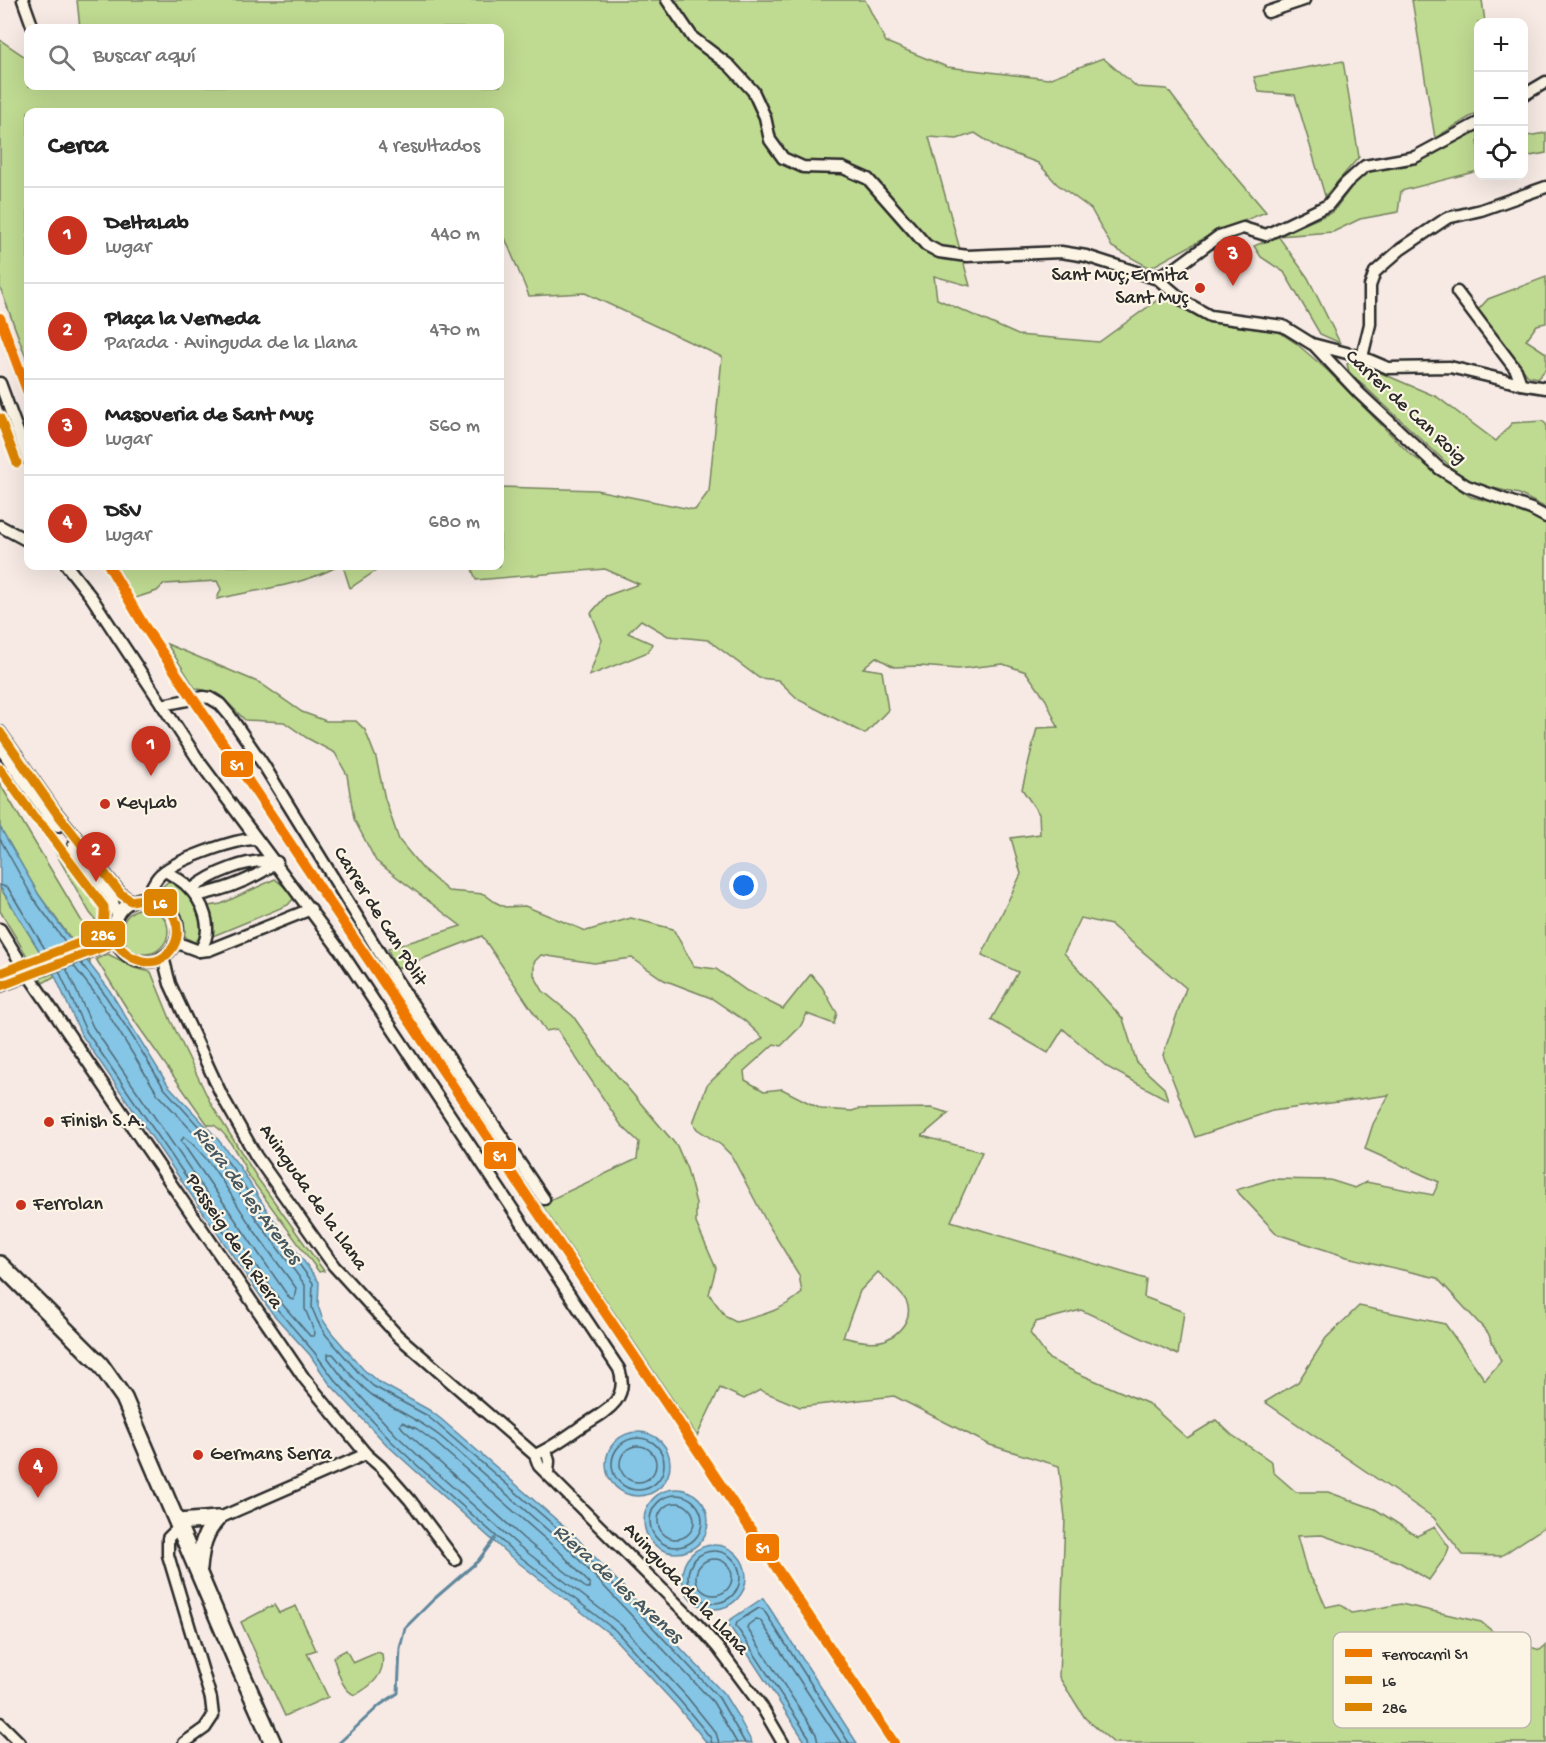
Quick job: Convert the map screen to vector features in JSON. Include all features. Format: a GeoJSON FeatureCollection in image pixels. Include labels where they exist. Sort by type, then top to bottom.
{"type":"FeatureCollection","features":[{"type":"Feature","properties":{"kind":"main road"},"geometry":{"type":"LineString","coordinates":[[0,1264],[75,1338],[115,1383],[130,1410],[273,1743]]}},
{"type":"Feature","properties":{"kind":"main road"},"geometry":{"type":"LineString","coordinates":[[180,1526],[196,1531],[213,1524]]}},
{"type":"Feature","properties":{"kind":"main road"},"geometry":{"type":"LineString","coordinates":[[199,1571],[201,1552],[213,1524]]}},
{"type":"Feature","properties":{"kind":"street"},"geometry":{"type":"LineString","coordinates":[[24,0],[32,24]]}},
{"type":"Feature","properties":{"kind":"street"},"geometry":{"type":"LineString","coordinates":[[667,0],[693,38],[730,66],[753,91],[760,104],[770,140],[783,158],[803,167],[843,168],[868,179],[918,237],[934,250],[967,256],[1045,252],[1074,254],[1155,277],[1185,302],[1217,318],[1283,326],[1308,342],[1362,357],[1388,368],[1450,367],[1521,384],[1546,387]]}},
{"type":"Feature","properties":{"kind":"street"},"geometry":{"type":"LineString","coordinates":[[1268,12],[1304,0]]}},
{"type":"Feature","properties":{"kind":"street"},"geometry":{"type":"LineString","coordinates":[[1528,93],[1546,82]]}},
{"type":"Feature","properties":{"kind":"street"},"geometry":{"type":"LineString","coordinates":[[1155,277],[1177,267],[1219,236],[1243,228],[1266,235],[1315,212],[1334,200],[1346,183],[1365,166],[1414,157],[1474,126]]}},
{"type":"Feature","properties":{"kind":"street"},"geometry":{"type":"LineString","coordinates":[[1362,357],[1370,324],[1370,286],[1375,272],[1401,249],[1447,218],[1481,210],[1546,187]]}},
{"type":"Feature","properties":{"kind":"street"},"geometry":{"type":"LineString","coordinates":[[1457,292],[1516,370],[1521,384]]}},
{"type":"Feature","properties":{"kind":"street","name":"Carrer de Can Roig"},"geometry":{"type":"LineString","coordinates":[[1308,342],[1440,469],[1467,486],[1531,509],[1546,517]]}},
{"type":"Feature","properties":{"kind":"street"},"geometry":{"type":"LineString","coordinates":[[0,383],[24,448]]}},
{"type":"Feature","properties":{"kind":"street"},"geometry":{"type":"LineString","coordinates":[[0,526],[24,539]]}},
{"type":"Feature","properties":{"kind":"street"},"geometry":{"type":"LineString","coordinates":[[71,570],[92,598],[201,764],[256,839],[277,862],[342,953],[619,1369],[622,1385],[617,1400],[608,1410],[535,1455]]}},
{"type":"Feature","properties":{"kind":"street","name":"Carrer de Can Pòlit"},"geometry":{"type":"LineString","coordinates":[[162,705],[203,697],[210,698],[225,709],[263,764],[395,978],[544,1199]]}},
{"type":"Feature","properties":{"kind":"street"},"geometry":{"type":"LineString","coordinates":[[0,732],[55,811],[121,894],[131,901]]}},
{"type":"Feature","properties":{"kind":"street"},"geometry":{"type":"LineString","coordinates":[[0,748],[44,810],[112,898],[117,916]]}},
{"type":"Feature","properties":{"kind":"street"},"geometry":{"type":"LineString","coordinates":[[146,898],[158,877],[172,866],[215,849],[247,839],[256,839]]}},
{"type":"Feature","properties":{"kind":"street"},"geometry":{"type":"LineString","coordinates":[[193,893],[201,882],[254,861],[277,862]]}},
{"type":"Feature","properties":{"kind":"street"},"geometry":{"type":"LineString","coordinates":[[165,871],[184,882],[206,913],[205,944],[199,951]]}},
{"type":"Feature","properties":{"kind":"street"},"geometry":{"type":"LineString","coordinates":[[146,898],[162,902],[175,915],[178,933],[173,948],[158,960],[141,962],[130,959],[122,952],[116,942],[114,927],[122,908],[131,901],[146,898]]}},
{"type":"Feature","properties":{"kind":"street"},"geometry":{"type":"LineString","coordinates":[[175,942],[199,951],[209,950],[311,909]]}},
{"type":"Feature","properties":{"kind":"street","name":"Passeig de la Riera"},"geometry":{"type":"LineString","coordinates":[[0,929],[34,974],[304,1378],[366,1454],[381,1467],[410,1500],[455,1560]]}},
{"type":"Feature","properties":{"kind":"street"},"geometry":{"type":"LineString","coordinates":[[0,986],[116,942]]}},
{"type":"Feature","properties":{"kind":"street","name":"Avinguda de la Llana"},"geometry":{"type":"LineString","coordinates":[[158,960],[222,1096],[256,1156],[334,1266],[398,1336],[535,1455],[539,1466],[711,1640],[755,1698],[783,1743]]}},
{"type":"Feature","properties":{"kind":"street"},"geometry":{"type":"LineString","coordinates":[[546,1450],[549,1461],[548,1473]]}},
{"type":"Feature","properties":{"kind":"street"},"geometry":{"type":"LineString","coordinates":[[213,1524],[366,1454]]}},
{"type":"Feature","properties":{"kind":"street"},"geometry":{"type":"LineString","coordinates":[[180,1526],[168,1538],[168,1555],[203,1669],[213,1716],[205,1728],[184,1743]]}},
{"type":"Feature","properties":{"kind":"street"},"geometry":{"type":"LineString","coordinates":[[0,1723],[20,1743]]}},
{"type":"Feature","properties":{"kind":"green space"},"geometry":{"type":"Polygon","coordinates":[[[77,0],[865,0],[886,42],[947,67],[1048,79],[1103,58],[1137,87],[1167,89],[1207,142],[1266,212],[1214,233],[1150,268],[1112,247],[1091,209],[1057,184],[1038,163],[998,148],[975,133],[957,139],[929,137],[970,286],[934,276],[937,299],[1018,335],[1099,342],[1166,294],[1200,318],[1228,325],[1279,332],[1327,370],[1410,454],[1471,497],[1493,502],[1546,522],[1546,1526],[1501,1556],[1463,1555],[1434,1518],[1265,1402],[1298,1382],[1326,1338],[1359,1306],[1445,1324],[1485,1380],[1501,1361],[1488,1333],[1437,1278],[1347,1257],[1277,1234],[1236,1190],[1272,1179],[1330,1180],[1355,1188],[1366,1182],[1433,1195],[1439,1182],[1365,1149],[1373,1124],[1389,1095],[1272,1111],[1195,1137],[1163,1055],[1186,988],[1111,925],[1081,918],[1064,953],[1123,1019],[1137,1063],[1164,1088],[1168,1100],[1107,1067],[1063,1029],[1048,1053],[991,1020],[1018,972],[982,955],[1021,874],[1011,838],[1040,834],[1039,814],[1022,789],[1037,728],[1058,727],[1046,700],[1026,672],[1003,664],[958,669],[894,667],[876,657],[863,668],[882,671],[888,710],[865,734],[799,700],[778,680],[759,678],[708,640],[668,636],[641,620],[628,633],[653,644],[648,652],[589,676],[602,640],[591,613],[606,596],[639,584],[605,569],[476,580],[472,570],[504,570],[504,487],[596,490],[695,510],[709,491],[722,357],[585,293],[529,296],[504,236],[504,108],[24,108],[24,352],[0,287],[0,40],[24,56],[24,90],[504,90],[504,24],[80,24],[77,0]]]}},
{"type":"Feature","properties":{"kind":"green space"},"geometry":{"type":"Polygon","coordinates":[[[1412,0],[1482,0],[1484,18],[1474,18],[1474,114],[1435,138],[1412,0]]]}},
{"type":"Feature","properties":{"kind":"green space"},"geometry":{"type":"Polygon","coordinates":[[[1343,61],[1359,157],[1325,196],[1295,95],[1259,92],[1254,77],[1343,61]]]}},
{"type":"Feature","properties":{"kind":"green space"},"geometry":{"type":"Polygon","coordinates":[[[1474,131],[1474,172],[1401,191],[1398,212],[1360,219],[1333,232],[1278,236],[1308,278],[1340,343],[1320,334],[1284,272],[1261,257],[1254,246],[1333,212],[1352,186],[1366,172],[1411,165],[1474,131]]]}},
{"type":"Feature","properties":{"kind":"green space"},"geometry":{"type":"Polygon","coordinates":[[[1546,133],[1546,153],[1528,156],[1528,136],[1546,133]]]}},
{"type":"Feature","properties":{"kind":"green space"},"geometry":{"type":"Polygon","coordinates":[[[1546,277],[1546,323],[1537,325],[1526,340],[1546,353],[1546,369],[1538,378],[1528,376],[1477,311],[1488,299],[1546,277]]]}},
{"type":"Feature","properties":{"kind":"green space"},"geometry":{"type":"Polygon","coordinates":[[[1353,361],[1437,397],[1496,441],[1512,423],[1542,421],[1546,424],[1546,508],[1519,494],[1468,480],[1452,468],[1349,372],[1347,364],[1353,361]]]}},
{"type":"Feature","properties":{"kind":"green space"},"geometry":{"type":"Polygon","coordinates":[[[119,570],[330,570],[295,583],[217,599],[221,589],[217,581],[164,584],[157,591],[135,598],[119,570]]]}},
{"type":"Feature","properties":{"kind":"green space"},"geometry":{"type":"Polygon","coordinates":[[[344,570],[377,570],[350,588],[344,570]]]}},
{"type":"Feature","properties":{"kind":"green space"},"geometry":{"type":"Polygon","coordinates":[[[167,644],[260,683],[302,712],[326,721],[356,721],[365,730],[376,758],[385,799],[399,840],[422,868],[448,891],[484,894],[505,907],[525,906],[586,931],[631,918],[673,929],[694,966],[716,969],[747,991],[783,1009],[811,974],[822,987],[837,1013],[834,1024],[807,1014],[800,1027],[781,1046],[774,1044],[744,1071],[745,1080],[764,1091],[782,1089],[821,1109],[852,1111],[932,1108],[949,1113],[922,1136],[982,1152],[951,1221],[1146,1279],[1144,1297],[1184,1312],[1178,1355],[1081,1310],[1036,1322],[1030,1333],[1049,1359],[1149,1404],[1187,1438],[1216,1420],[1232,1435],[1272,1462],[1273,1472],[1296,1492],[1328,1492],[1375,1509],[1417,1536],[1435,1527],[1449,1547],[1446,1556],[1429,1580],[1399,1562],[1322,1535],[1297,1536],[1307,1572],[1326,1607],[1340,1604],[1352,1613],[1401,1604],[1481,1622],[1494,1632],[1333,1632],[1333,1728],[1531,1728],[1531,1647],[1540,1650],[1546,1645],[1546,1743],[1114,1743],[1085,1718],[1059,1677],[1065,1518],[1059,1466],[990,1445],[894,1396],[800,1407],[760,1390],[744,1399],[720,1388],[697,1436],[541,1204],[637,1159],[639,1142],[621,1125],[557,1029],[546,1031],[482,936],[396,969],[388,949],[461,926],[376,861],[354,819],[347,775],[335,753],[284,722],[245,720],[219,694],[195,688],[167,644]],[[541,955],[534,962],[534,975],[543,991],[573,1016],[603,1059],[677,1146],[687,1169],[696,1203],[696,1223],[716,1268],[709,1294],[726,1317],[736,1322],[771,1312],[787,1304],[802,1293],[799,1275],[766,1221],[731,1155],[721,1145],[697,1129],[693,1123],[707,1085],[736,1058],[763,1038],[745,1021],[711,998],[664,980],[632,958],[594,963],[541,955]],[[878,1272],[860,1291],[843,1337],[870,1342],[880,1341],[900,1330],[908,1315],[908,1309],[905,1299],[878,1272]]]}},
{"type":"Feature","properties":{"kind":"green space"},"geometry":{"type":"Polygon","coordinates":[[[0,784],[90,935],[90,965],[39,895],[0,827],[0,784]]]}},
{"type":"Feature","properties":{"kind":"green space"},"geometry":{"type":"Polygon","coordinates":[[[43,831],[58,847],[69,870],[102,898],[105,914],[102,925],[90,913],[43,831]]]}},
{"type":"Feature","properties":{"kind":"green space"},"geometry":{"type":"Polygon","coordinates":[[[275,879],[294,898],[288,905],[213,936],[209,906],[221,904],[275,879]]]}},
{"type":"Feature","properties":{"kind":"green space"},"geometry":{"type":"Polygon","coordinates":[[[170,880],[186,888],[196,903],[201,930],[200,938],[194,942],[184,935],[184,924],[162,887],[170,880]]]}},
{"type":"Feature","properties":{"kind":"green space"},"geometry":{"type":"Polygon","coordinates":[[[0,887],[55,976],[43,983],[0,911],[0,887]]]}},
{"type":"Feature","properties":{"kind":"green space"},"geometry":{"type":"Polygon","coordinates":[[[150,908],[162,914],[167,922],[167,940],[162,948],[154,953],[140,954],[132,951],[125,944],[122,926],[125,918],[132,911],[150,908]]]}},
{"type":"Feature","properties":{"kind":"green space"},"geometry":{"type":"Polygon","coordinates":[[[108,954],[134,968],[151,972],[171,1021],[211,1104],[258,1179],[324,1271],[319,1272],[245,1171],[246,1169],[228,1139],[214,1125],[208,1125],[136,1023],[96,959],[108,954]]]}},
{"type":"Feature","properties":{"kind":"green space"},"geometry":{"type":"Polygon","coordinates":[[[274,1605],[279,1613],[296,1606],[316,1650],[307,1653],[328,1697],[285,1716],[241,1622],[274,1605]]]}},
{"type":"Feature","properties":{"kind":"green space"},"geometry":{"type":"Polygon","coordinates":[[[346,1650],[353,1663],[378,1652],[382,1654],[380,1673],[367,1688],[355,1695],[343,1684],[333,1657],[346,1650]]]}},
{"type":"Feature","properties":{"kind":"water","name":"Riera de les Arenes"},"geometry":{"type":"Polygon","coordinates":[[[0,827],[39,895],[108,988],[168,1085],[216,1137],[239,1166],[268,1212],[319,1282],[318,1306],[331,1332],[363,1369],[377,1381],[441,1419],[575,1536],[724,1694],[752,1743],[707,1743],[677,1706],[611,1635],[510,1556],[387,1445],[329,1383],[310,1355],[272,1313],[81,1034],[55,976],[0,887],[0,827]]]}},
{"type":"Feature","properties":{"kind":"water"},"geometry":{"type":"Polygon","coordinates":[[[638,1432],[656,1438],[664,1446],[670,1464],[664,1482],[656,1490],[638,1496],[620,1490],[612,1482],[606,1464],[612,1446],[620,1438],[638,1432]]]}},
{"type":"Feature","properties":{"kind":"water"},"geometry":{"type":"Polygon","coordinates":[[[676,1489],[694,1495],[702,1503],[708,1521],[702,1539],[694,1547],[676,1553],[658,1547],[650,1539],[644,1521],[650,1503],[658,1495],[676,1489]]]}},
{"type":"Feature","properties":{"kind":"water"},"geometry":{"type":"Polygon","coordinates":[[[714,1545],[732,1551],[740,1559],[746,1577],[740,1595],[732,1603],[714,1609],[696,1603],[688,1595],[682,1577],[688,1559],[696,1551],[714,1545]]]}},
{"type":"Feature","properties":{"kind":"water"},"geometry":{"type":"Polygon","coordinates":[[[763,1598],[857,1743],[806,1743],[727,1622],[763,1598]]]}},
{"type":"Feature","properties":{"kind":"waterway"},"geometry":{"type":"LineString","coordinates":[[339,1743],[380,1705],[398,1693],[400,1648],[405,1628],[478,1561],[495,1538]]}},
{"type":"Feature","properties":{"kind":"rail line","name":"S1"},"geometry":{"type":"LineString","coordinates":[[0,318],[24,382]]}},
{"type":"Feature","properties":{"kind":"rail line","name":"S1"},"geometry":{"type":"LineString","coordinates":[[111,570],[143,624],[894,1743]]}},
{"type":"Feature","properties":{"kind":"transit line","name":"286"},"geometry":{"type":"LineString","coordinates":[[0,418],[17,463]]}},
{"type":"Feature","properties":{"kind":"transit line","name":"L6"},"geometry":{"type":"LineString","coordinates":[[0,732],[55,811],[121,894],[131,901],[143,899],[158,901],[171,911],[177,926],[177,934],[171,950],[157,960],[150,962],[134,958],[121,949],[116,942],[0,986]]}},
{"type":"Feature","properties":{"kind":"transit line","name":"286"},"geometry":{"type":"LineString","coordinates":[[0,769],[104,907],[103,934],[0,973]]}},
{"type":"Feature","properties":{"kind":"place","name":"Masoveria de Sant Muç"},"geometry":{"type":"Point","coordinates":[1233,286]}},
{"type":"Feature","properties":{"kind":"place","name":"Sant Muç;Ermita Sant Muç"},"geometry":{"type":"Point","coordinates":[1200,288]}},
{"type":"Feature","properties":{"kind":"place","name":"DeltaLab"},"geometry":{"type":"Point","coordinates":[151,776]}},
{"type":"Feature","properties":{"kind":"place","name":"KeyLab"},"geometry":{"type":"Point","coordinates":[105,804]}},
{"type":"Feature","properties":{"kind":"place","name":"Plaça la Verneda"},"geometry":{"type":"Point","coordinates":[96,882]}},
{"type":"Feature","properties":{"kind":"place","name":"Finish S.A."},"geometry":{"type":"Point","coordinates":[49,1122]}},
{"type":"Feature","properties":{"kind":"place","name":"Ferrolan"},"geometry":{"type":"Point","coordinates":[21,1205]}},
{"type":"Feature","properties":{"kind":"place","name":"Germans Serra"},"geometry":{"type":"Point","coordinates":[198,1455]}},
{"type":"Feature","properties":{"kind":"place","name":"DSV"},"geometry":{"type":"Point","coordinates":[38,1498]}}]}
